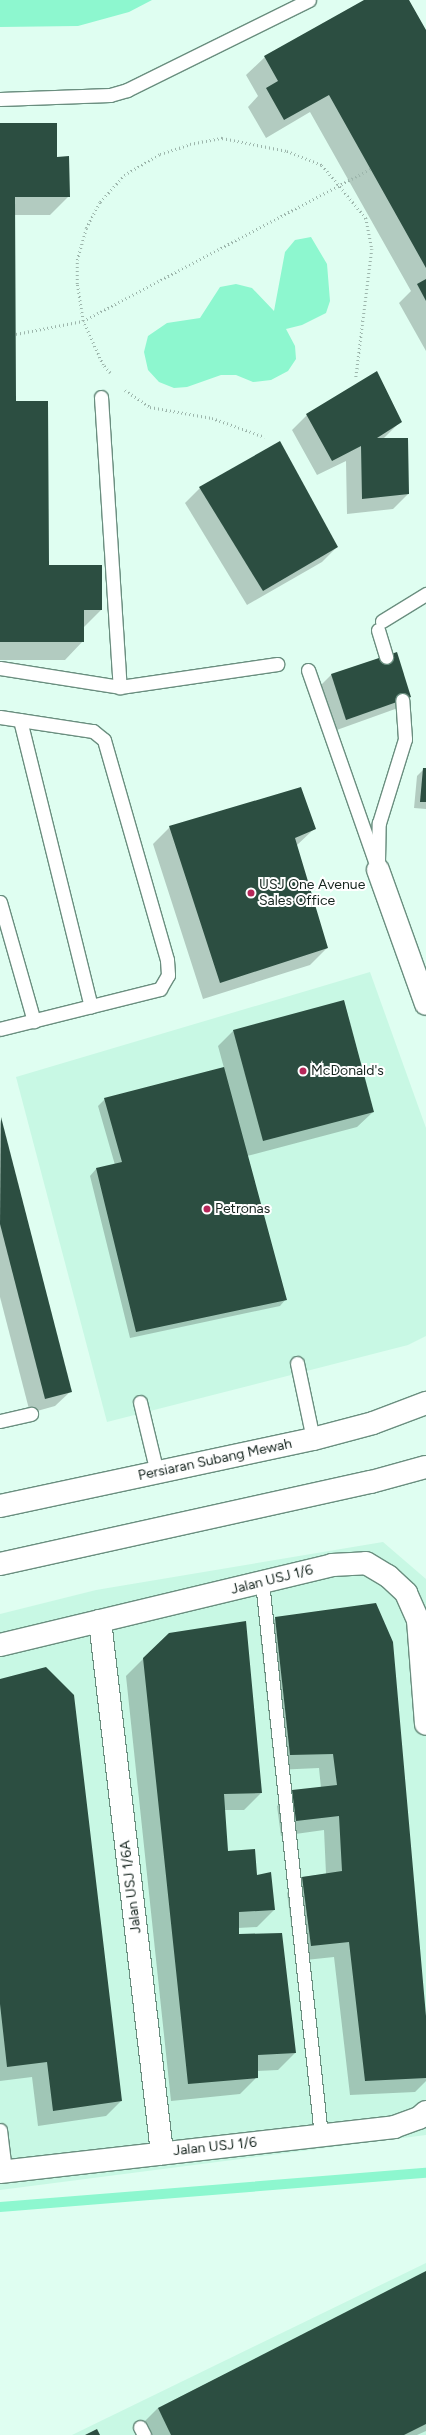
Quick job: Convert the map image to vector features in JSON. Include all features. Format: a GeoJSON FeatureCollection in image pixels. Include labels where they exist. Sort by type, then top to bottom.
{"type":"FeatureCollection","features":[{"type":"Feature","properties":{"kind":"street"},"geometry":{"type":"LineString","coordinates":[[378,870],[426,1004]]}},
{"type":"Feature","properties":{"kind":"street","name":"Persiaran Subang Mewah"},"geometry":{"type":"LineString","coordinates":[[0,1506],[313,1439],[373,1423],[426,1403]]}},
{"type":"Feature","properties":{"kind":"street"},"geometry":{"type":"LineString","coordinates":[[0,1564],[371,1482],[426,1467]]}},
{"type":"Feature","properties":{"kind":"street","name":"Jalan USJ 1/6"},"geometry":{"type":"LineString","coordinates":[[0,1645],[262,1582],[339,1565],[366,1563],[388,1576],[406,1593],[418,1620],[426,1724]]}},
{"type":"Feature","properties":{"kind":"street","name":"Jalan USJ 1/6A"},"geometry":{"type":"LineString","coordinates":[[100,1621],[162,2153]]}},
{"type":"Feature","properties":{"kind":"street","name":"Jalan USJ 1/6"},"geometry":{"type":"LineString","coordinates":[[2,2171],[394,2127],[419,2118],[426,2112]]}},
{"type":"Feature","properties":{"kind":"lane"},"geometry":{"type":"LineString","coordinates":[[0,99],[110,95],[127,90],[309,0]]}},
{"type":"Feature","properties":{"kind":"lane"},"geometry":{"type":"LineString","coordinates":[[100,397],[120,687]]}},
{"type":"Feature","properties":{"kind":"lane"},"geometry":{"type":"LineString","coordinates":[[386,657],[380,626],[426,594]]}},
{"type":"Feature","properties":{"kind":"lane"},"geometry":{"type":"LineString","coordinates":[[0,668],[120,687],[277,664]]}},
{"type":"Feature","properties":{"kind":"lane"},"geometry":{"type":"LineString","coordinates":[[308,670],[378,870]]}},
{"type":"Feature","properties":{"kind":"lane"},"geometry":{"type":"LineString","coordinates":[[378,870],[380,823],[405,739],[402,700]]}},
{"type":"Feature","properties":{"kind":"lane"},"geometry":{"type":"LineString","coordinates":[[0,717],[93,731],[104,740],[167,960],[168,975],[160,989],[0,1029]]}},
{"type":"Feature","properties":{"kind":"lane"},"geometry":{"type":"LineString","coordinates":[[20,720],[91,1006]]}},
{"type":"Feature","properties":{"kind":"lane"},"geometry":{"type":"LineString","coordinates":[[0,902],[34,1020]]}},
{"type":"Feature","properties":{"kind":"lane"},"geometry":{"type":"LineString","coordinates":[[297,1363],[313,1439]]}},
{"type":"Feature","properties":{"kind":"lane"},"geometry":{"type":"LineString","coordinates":[[140,1402],[156,1473]]}},
{"type":"Feature","properties":{"kind":"lane"},"geometry":{"type":"LineString","coordinates":[[0,1421],[31,1414]]}},
{"type":"Feature","properties":{"kind":"lane"},"geometry":{"type":"LineString","coordinates":[[262,1582],[321,2136]]}},
{"type":"Feature","properties":{"kind":"lane"},"geometry":{"type":"LineString","coordinates":[[0,2130],[2,2171]]}},
{"type":"Feature","properties":{"kind":"path"},"geometry":{"type":"LineString","coordinates":[[113,377],[103,365],[83,321],[77,284],[77,260],[86,228],[100,202],[124,175],[160,154],[190,144],[222,138],[250,142],[287,151],[322,164],[366,218],[372,249],[356,377]]}},
{"type":"Feature","properties":{"kind":"path"},"geometry":{"type":"LineString","coordinates":[[16,334],[83,321],[370,169]]}},
{"type":"Feature","properties":{"kind":"path"},"geometry":{"type":"LineString","coordinates":[[124,389],[150,407],[212,418],[265,437]]}},
{"type":"Feature","properties":{"kind":"shaded area"},"geometry":{"type":"Polygon","coordinates":[[[0,0],[152,0],[129,12],[78,26],[0,27],[0,0]]]}},
{"type":"Feature","properties":{"kind":"shaded area"},"geometry":{"type":"Polygon","coordinates":[[[311,237],[327,264],[330,301],[326,313],[302,325],[286,329],[295,346],[296,359],[288,371],[271,380],[253,382],[236,375],[221,375],[187,387],[174,388],[159,382],[148,370],[144,352],[148,336],[167,323],[200,318],[220,287],[236,284],[252,288],[274,311],[285,252],[295,240],[311,237]]]}},
{"type":"Feature","properties":{"kind":"shaded area"},"geometry":{"type":"Polygon","coordinates":[[[370,972],[426,1128],[426,1336],[408,1345],[107,1422],[16,1077],[370,972]]]}},
{"type":"Feature","properties":{"kind":"shaded area"},"geometry":{"type":"Polygon","coordinates":[[[383,1542],[426,1579],[426,2135],[0,2190],[0,1614],[96,1590],[383,1542]]]}},
{"type":"Feature","properties":{"kind":"shaded area"},"geometry":{"type":"Polygon","coordinates":[[[426,2263],[426,2435],[72,2435],[426,2263]]]}},
{"type":"Feature","properties":{"kind":"building"},"geometry":{"type":"Polygon","coordinates":[[[364,0],[409,0],[426,30],[426,268],[329,95],[284,120],[266,88],[278,81],[264,56],[364,0]]]}},
{"type":"Feature","properties":{"kind":"building"},"geometry":{"type":"Polygon","coordinates":[[[0,123],[57,123],[57,157],[69,156],[70,197],[15,197],[16,401],[48,401],[49,565],[102,565],[102,610],[84,610],[84,642],[0,642],[0,123]]]}},
{"type":"Feature","properties":{"kind":"building"},"geometry":{"type":"Polygon","coordinates":[[[426,279],[426,301],[417,284],[426,279]]]}},
{"type":"Feature","properties":{"kind":"building"},"geometry":{"type":"Polygon","coordinates":[[[377,371],[402,422],[377,438],[408,438],[409,494],[362,499],[361,446],[332,461],[306,414],[377,371]]]}},
{"type":"Feature","properties":{"kind":"building"},"geometry":{"type":"Polygon","coordinates":[[[280,441],[338,547],[263,591],[199,487],[280,441]]]}},
{"type":"Feature","properties":{"kind":"building"},"geometry":{"type":"Polygon","coordinates":[[[397,652],[411,697],[346,720],[331,674],[397,652]]]}},
{"type":"Feature","properties":{"kind":"building"},"geometry":{"type":"Polygon","coordinates":[[[423,768],[426,768],[426,802],[420,802],[423,768]]]}},
{"type":"Feature","properties":{"kind":"building","name":"USJ One Avenue Sales Office"},"geometry":{"type":"Polygon","coordinates":[[[301,787],[316,829],[295,838],[328,948],[220,983],[169,826],[301,787]]]}},
{"type":"Feature","properties":{"kind":"building","name":"McDonald's"},"geometry":{"type":"Polygon","coordinates":[[[344,1000],[374,1112],[263,1141],[233,1030],[344,1000]]]}},
{"type":"Feature","properties":{"kind":"building"},"geometry":{"type":"Polygon","coordinates":[[[224,1067],[287,1300],[136,1332],[96,1168],[122,1162],[104,1098],[224,1067]]]}},
{"type":"Feature","properties":{"kind":"building"},"geometry":{"type":"Polygon","coordinates":[[[1,1117],[72,1392],[45,1399],[0,1224],[1,1117]]]}},
{"type":"Feature","properties":{"kind":"building"},"geometry":{"type":"Polygon","coordinates":[[[376,1603],[393,1642],[426,2016],[426,2078],[365,2081],[349,1942],[311,1946],[302,1877],[342,1871],[339,1816],[296,1821],[292,1790],[337,1785],[333,1754],[290,1755],[275,1617],[376,1603]]]}},
{"type":"Feature","properties":{"kind":"building"},"geometry":{"type":"Polygon","coordinates":[[[246,1621],[262,1793],[224,1794],[228,1851],[255,1849],[257,1875],[271,1872],[275,1910],[239,1912],[239,1934],[282,1933],[296,2053],[258,2055],[258,2078],[188,2084],[143,1658],[169,1633],[246,1621]]]}},
{"type":"Feature","properties":{"kind":"building"},"geometry":{"type":"Polygon","coordinates":[[[46,1667],[74,1695],[122,2101],[53,2111],[47,2062],[7,2067],[0,2004],[0,1679],[46,1667]]]}},
{"type":"Feature","properties":{"kind":"building"},"geometry":{"type":"Polygon","coordinates":[[[426,2271],[426,2424],[404,2435],[171,2435],[158,2408],[426,2271]]]}},
{"type":"Feature","properties":{"kind":"building"},"geometry":{"type":"Polygon","coordinates":[[[97,2429],[100,2435],[85,2435],[97,2429]]]}},
{"type":"Feature","properties":{"kind":"waterway"},"geometry":{"type":"LineString","coordinates":[[0,2207],[426,2173]]}},
{"type":"Feature","properties":{"kind":"place","name":"USJ One Avenue Sales Office"},"geometry":{"type":"Point","coordinates":[251,893]}},
{"type":"Feature","properties":{"kind":"place","name":"McDonald's"},"geometry":{"type":"Point","coordinates":[303,1071]}},
{"type":"Feature","properties":{"kind":"place","name":"Petronas"},"geometry":{"type":"Point","coordinates":[207,1209]}}]}
